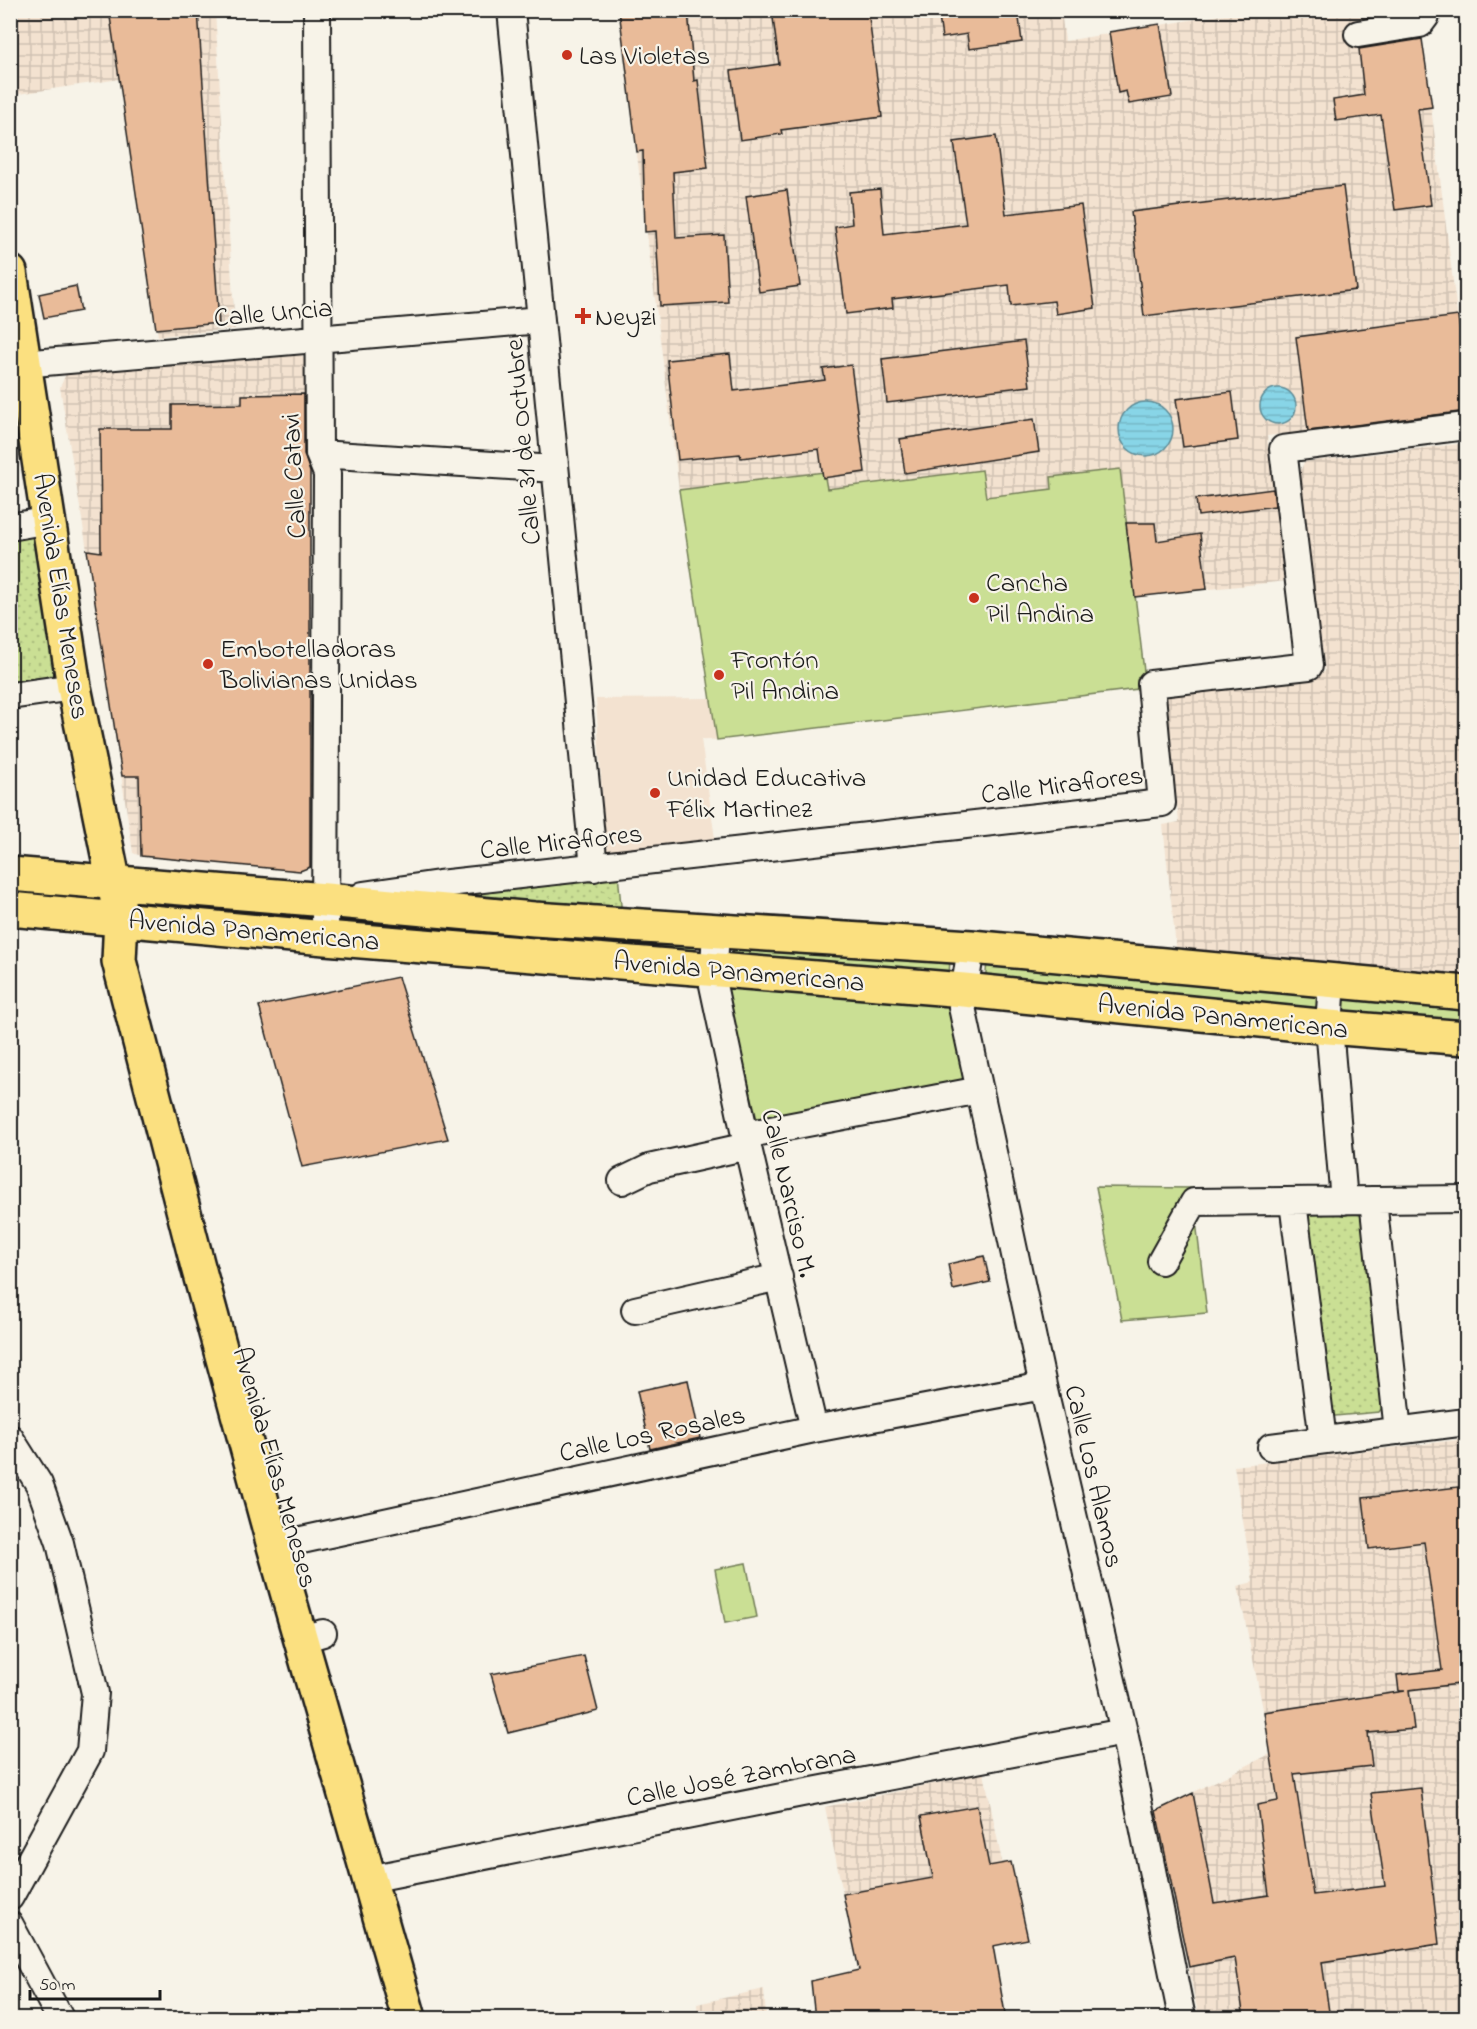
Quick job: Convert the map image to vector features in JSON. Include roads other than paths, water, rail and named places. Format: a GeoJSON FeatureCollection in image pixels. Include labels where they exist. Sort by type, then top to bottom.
{"type":"FeatureCollection","features":[{"type":"Feature","properties":{"kind":"main road","name":"Avenida Elías Meneses"},"geometry":{"type":"LineString","coordinates":[[10,272],[18,365],[48,520],[74,687],[121,918],[140,956],[224,1281],[285,1543],[378,1878],[409,2019]]}},
{"type":"Feature","properties":{"kind":"main road","name":"Avenida Panamericana"},"geometry":{"type":"LineString","coordinates":[[10,874],[534,919],[970,946],[1467,993]]}},
{"type":"Feature","properties":{"kind":"main road","name":"Avenida Panamericana"},"geometry":{"type":"LineString","coordinates":[[10,909],[325,938],[964,990],[1329,1027],[1467,1038]]}},
{"type":"Feature","properties":{"kind":"main road","name":"Avenida Elías Meneses"},"geometry":{"type":"LineString","coordinates":[[378,1878],[427,2019]]}},
{"type":"Feature","properties":{"kind":"street","name":"Calle Catavi"},"geometry":{"type":"LineString","coordinates":[[317,10],[319,454],[327,474],[325,938]]}},
{"type":"Feature","properties":{"kind":"street","name":"Calle 31 de Octubre"},"geometry":{"type":"LineString","coordinates":[[511,10],[594,868]]}},
{"type":"Feature","properties":{"kind":"street"},"geometry":{"type":"LineString","coordinates":[[1358,34],[1420,24],[1426,16],[1426,10]]}},
{"type":"Feature","properties":{"kind":"street","name":"Calle Uncia"},"geometry":{"type":"LineString","coordinates":[[18,365],[541,320]]}},
{"type":"Feature","properties":{"kind":"street","name":"Calle Miraflores"},"geometry":{"type":"LineString","coordinates":[[326,900],[439,884],[1162,803],[1151,684],[1309,666],[1283,449],[1467,426]]}},
{"type":"Feature","properties":{"kind":"street"},"geometry":{"type":"LineString","coordinates":[[319,454],[555,469]]}},
{"type":"Feature","properties":{"kind":"street"},"geometry":{"type":"LineString","coordinates":[[10,527],[48,520]]}},
{"type":"Feature","properties":{"kind":"street"},"geometry":{"type":"LineString","coordinates":[[10,696],[74,687]]}},
{"type":"Feature","properties":{"kind":"street","name":"Calle Narciso M."},"geometry":{"type":"LineString","coordinates":[[716,930],[713,985],[814,1429]]}},
{"type":"Feature","properties":{"kind":"street","name":"Calle Los Alamos"},"geometry":{"type":"LineString","coordinates":[[970,946],[962,1007],[1044,1386],[1124,1732],[1182,2019]]}},
{"type":"Feature","properties":{"kind":"street"},"geometry":{"type":"LineString","coordinates":[[1332,980],[1329,1027],[1344,1201]]}},
{"type":"Feature","properties":{"kind":"street"},"geometry":{"type":"LineString","coordinates":[[622,1181],[649,1168],[747,1141],[980,1090]]}},
{"type":"Feature","properties":{"kind":"street"},"geometry":{"type":"LineString","coordinates":[[1161,1261],[1194,1202],[1467,1199]]}},
{"type":"Feature","properties":{"kind":"street"},"geometry":{"type":"LineString","coordinates":[[1373,1200],[1398,1431]]}},
{"type":"Feature","properties":{"kind":"street"},"geometry":{"type":"LineString","coordinates":[[1293,1202],[1323,1440]]}},
{"type":"Feature","properties":{"kind":"street"},"geometry":{"type":"LineString","coordinates":[[635,1310],[779,1277]]}},
{"type":"Feature","properties":{"kind":"street","name":"Calle Los Rosales"},"geometry":{"type":"LineString","coordinates":[[285,1543],[814,1429],[1044,1386]]}},
{"type":"Feature","properties":{"kind":"street"},"geometry":{"type":"LineString","coordinates":[[1271,1447],[1467,1422]]}},
{"type":"Feature","properties":{"kind":"street"},"geometry":{"type":"LineString","coordinates":[[10,1438],[39,1484],[60,1543],[95,1693],[90,1751],[10,1897]]}},
{"type":"Feature","properties":{"kind":"street","name":"Calle José Zambrana"},"geometry":{"type":"LineString","coordinates":[[378,1878],[790,1795],[1124,1732]]}},
{"type":"Feature","properties":{"kind":"street"},"geometry":{"type":"LineString","coordinates":[[10,1925],[60,2019]]}},
{"type":"Feature","properties":{"kind":"water"},"geometry":{"type":"Polygon","coordinates":[[[1278,388],[1291,393],[1296,406],[1291,419],[1278,424],[1265,419],[1260,406],[1265,393],[1278,388]]]}},
{"type":"Feature","properties":{"kind":"water"},"geometry":{"type":"Polygon","coordinates":[[[1146,402],[1156,404],[1165,410],[1171,419],[1173,429],[1171,439],[1165,448],[1156,454],[1146,456],[1136,454],[1127,448],[1121,439],[1119,429],[1121,419],[1127,410],[1136,404],[1146,402]]]}},
{"type":"Feature","properties":{"kind":"place","name":"Las Violetas"},"geometry":{"type":"Point","coordinates":[567,55]}},
{"type":"Feature","properties":{"kind":"place","name":"Neyzi"},"geometry":{"type":"Point","coordinates":[583,316]}},
{"type":"Feature","properties":{"kind":"place","name":"Cancha Pil Andina"},"geometry":{"type":"Point","coordinates":[974,598]}},
{"type":"Feature","properties":{"kind":"place","name":"Embotelladoras Bolivianas Unidas"},"geometry":{"type":"Point","coordinates":[208,664]}},
{"type":"Feature","properties":{"kind":"place","name":"Frontón Pil Andina"},"geometry":{"type":"Point","coordinates":[719,675]}},
{"type":"Feature","properties":{"kind":"place","name":"Unidad Educativa Félix Martinez"},"geometry":{"type":"Point","coordinates":[655,793]}}]}
